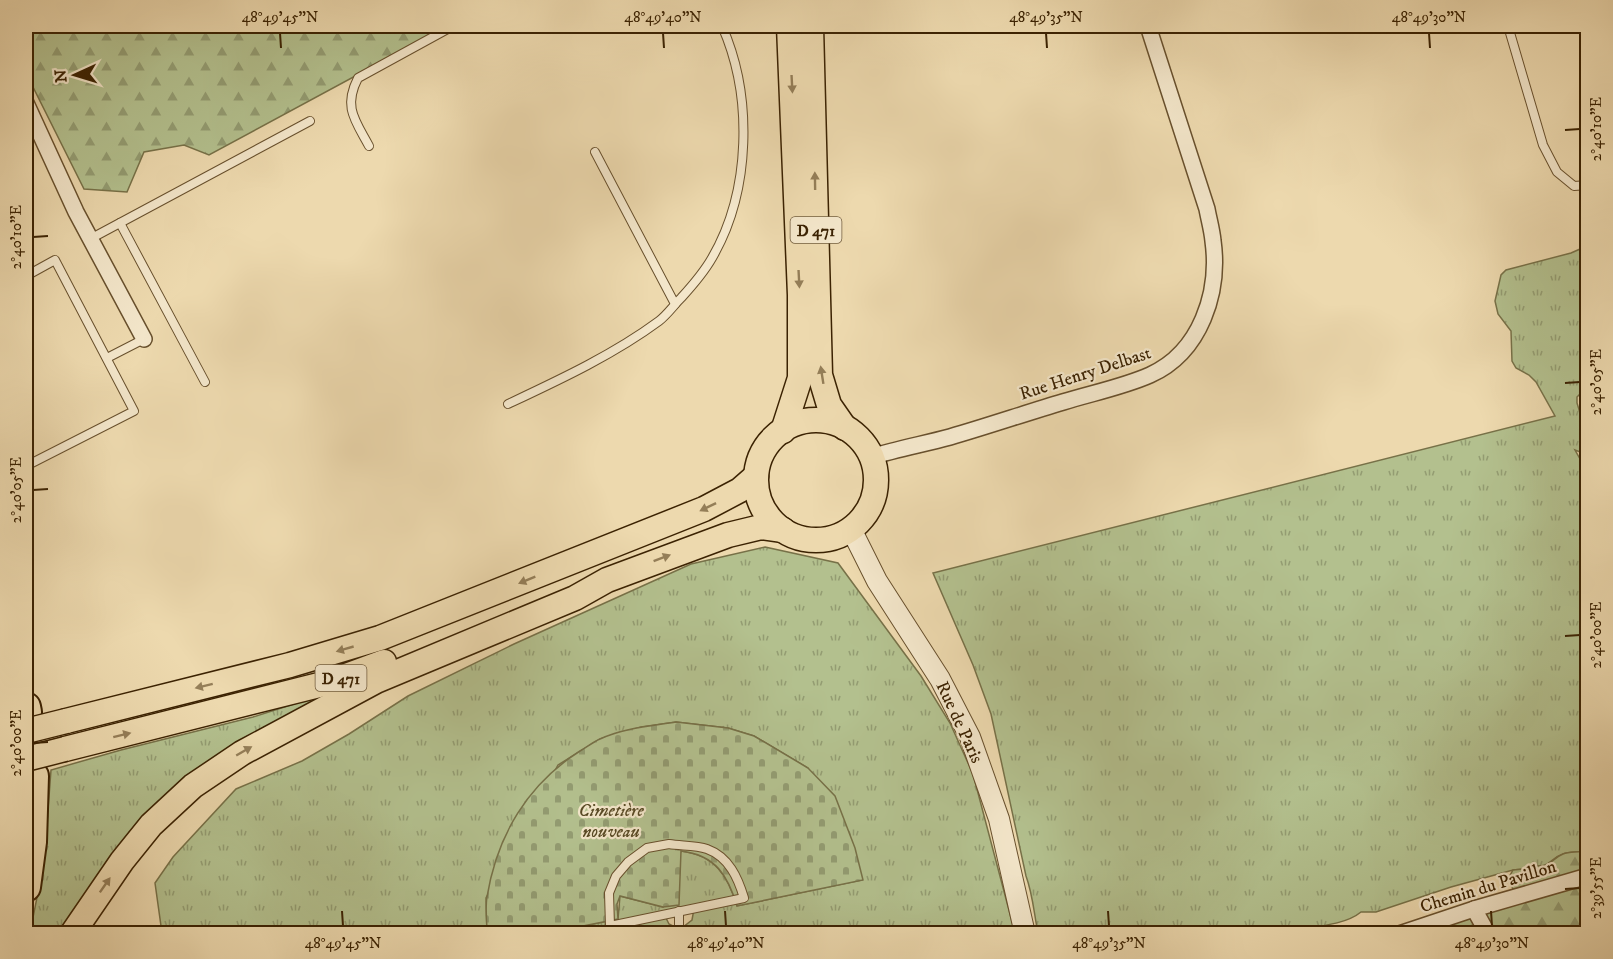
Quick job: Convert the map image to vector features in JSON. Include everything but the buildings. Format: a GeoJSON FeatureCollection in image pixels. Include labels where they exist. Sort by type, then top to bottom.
{"type":"FeatureCollection","features":[{"type":"Feature","properties":{"kind":"highway"},"geometry":{"type":"LineString","coordinates":[[26,887],[32,842],[30,768]]}},
{"type":"Feature","properties":{"kind":"main road","name":"D 471"},"geometry":{"type":"LineString","coordinates":[[783,430],[800,378],[800,295],[789,26]]}},
{"type":"Feature","properties":{"kind":"main road","name":"D 471"},"geometry":{"type":"LineString","coordinates":[[811,26],[820,375],[829,405],[845,428]]}},
{"type":"Feature","properties":{"kind":"main road"},"geometry":{"type":"LineString","coordinates":[[814,420],[830,422],[845,428],[860,440],[871,457],[876,477],[874,497],[865,515],[851,529],[832,538],[812,540],[792,535],[771,520],[762,506],[757,491],[756,476],[764,450],[783,430],[798,423],[814,420]]}},
{"type":"Feature","properties":{"kind":"main road","name":"D 471"},"geometry":{"type":"LineString","coordinates":[[26,717],[66,721],[349,648],[409,628],[704,509],[740,490],[756,476]]}},
{"type":"Feature","properties":{"kind":"main road","name":"D 471"},"geometry":{"type":"LineString","coordinates":[[30,768],[65,749],[327,683],[574,588],[607,580],[728,535],[762,527],[783,530]]}},
{"type":"Feature","properties":{"kind":"main road"},"geometry":{"type":"LineString","coordinates":[[72,933],[122,861],[151,825],[173,802],[216,769],[258,743],[376,681],[575,598],[607,580]]}},
{"type":"Feature","properties":{"kind":"street","name":"Rue Henry Delbast"},"geometry":{"type":"LineString","coordinates":[[871,457],[950,437],[1134,381],[1165,367],[1179,356],[1192,340],[1202,323],[1209,303],[1215,265],[1213,240],[1204,202],[1148,26]]}},
{"type":"Feature","properties":{"kind":"street"},"geometry":{"type":"LineString","coordinates":[[26,103],[90,239],[144,339]]}},
{"type":"Feature","properties":{"kind":"street","name":"Rue de Paris"},"geometry":{"type":"LineString","coordinates":[[851,529],[878,581],[940,679],[970,737],[999,819],[1025,933]]}},
{"type":"Feature","properties":{"kind":"street","name":"Chemin du Pavillon"},"geometry":{"type":"LineString","coordinates":[[1399,933],[1587,876]]}},
{"type":"Feature","properties":{"kind":"street"},"geometry":{"type":"LineString","coordinates":[[1474,909],[1488,933]]}},
{"type":"Feature","properties":{"kind":"lane"},"geometry":{"type":"LineString","coordinates":[[369,146],[350,107],[350,93],[358,78],[453,26]]}},
{"type":"Feature","properties":{"kind":"lane"},"geometry":{"type":"LineString","coordinates":[[508,404],[573,373],[661,320],[712,259],[726,230],[739,187],[743,147],[741,98],[731,47],[722,26]]}},
{"type":"Feature","properties":{"kind":"lane"},"geometry":{"type":"LineString","coordinates":[[1508,26],[1543,145],[1557,172],[1574,186],[1587,184]]}},
{"type":"Feature","properties":{"kind":"lane"},"geometry":{"type":"LineString","coordinates":[[90,239],[310,121]]}},
{"type":"Feature","properties":{"kind":"lane"},"geometry":{"type":"LineString","coordinates":[[595,152],[675,304]]}},
{"type":"Feature","properties":{"kind":"lane"},"geometry":{"type":"LineString","coordinates":[[120,223],[205,382]]}},
{"type":"Feature","properties":{"kind":"lane"},"geometry":{"type":"LineString","coordinates":[[26,276],[55,260],[134,411],[26,465]]}},
{"type":"Feature","properties":{"kind":"lane"},"geometry":{"type":"LineString","coordinates":[[107,358],[144,339]]}},
{"type":"Feature","properties":{"kind":"lane"},"geometry":{"type":"LineString","coordinates":[[669,844],[708,849],[727,862],[737,877],[744,898],[679,911],[610,926],[609,893],[616,876],[628,862],[647,848],[669,844]]}},
{"type":"Feature","properties":{"kind":"lane"},"geometry":{"type":"LineString","coordinates":[[679,911],[679,933]]}},
{"type":"Feature","properties":{"kind":"green space"},"geometry":{"type":"Polygon","coordinates":[[[47,26],[448,26],[209,155],[184,145],[144,152],[127,192],[84,189],[26,73],[26,37],[47,26]]]}},
{"type":"Feature","properties":{"kind":"green space"},"geometry":{"type":"Polygon","coordinates":[[[1587,246],[1587,408],[1583,403],[1583,394],[1577,397],[1577,403],[1587,436],[1587,447],[1580,452],[1575,450],[1588,473],[1587,850],[1566,853],[1546,865],[1531,865],[1524,869],[1451,887],[1376,912],[1361,912],[1344,921],[1311,927],[1306,933],[1038,933],[991,714],[973,665],[933,573],[1555,416],[1536,382],[1516,368],[1512,361],[1511,331],[1498,314],[1495,301],[1501,275],[1506,270],[1571,253],[1587,246]]]}},
{"type":"Feature","properties":{"kind":"green space"},"geometry":{"type":"Polygon","coordinates":[[[765,547],[838,563],[921,676],[950,723],[973,774],[1015,933],[684,933],[683,927],[692,920],[694,909],[664,914],[669,924],[673,926],[674,933],[548,933],[618,919],[620,896],[663,907],[681,851],[693,853],[711,862],[724,876],[737,906],[862,880],[808,768],[754,736],[728,728],[676,722],[641,727],[600,739],[558,765],[486,898],[487,933],[162,933],[155,883],[173,857],[236,789],[302,761],[408,696],[514,644],[691,564],[765,547]]]}},
{"type":"Feature","properties":{"kind":"green space"},"geometry":{"type":"Polygon","coordinates":[[[341,689],[225,757],[61,933],[29,934],[41,873],[51,770],[253,717],[341,689]]]}},
{"type":"Feature","properties":{"kind":"green space","name":"Cimetière nouveau"},"geometry":{"type":"Polygon","coordinates":[[[676,722],[728,728],[754,736],[808,768],[835,796],[855,848],[863,880],[737,906],[725,876],[712,862],[693,853],[681,851],[679,905],[663,907],[620,896],[617,904],[618,919],[548,933],[487,933],[487,897],[498,853],[507,832],[530,795],[561,764],[600,739],[628,730],[676,722]]]}},
{"type":"Feature","properties":{"kind":"green space"},"geometry":{"type":"Polygon","coordinates":[[[1587,850],[1587,933],[1402,934],[1514,891],[1508,879],[1513,870],[1524,869],[1531,865],[1547,865],[1563,854],[1587,850]]]}}]}
